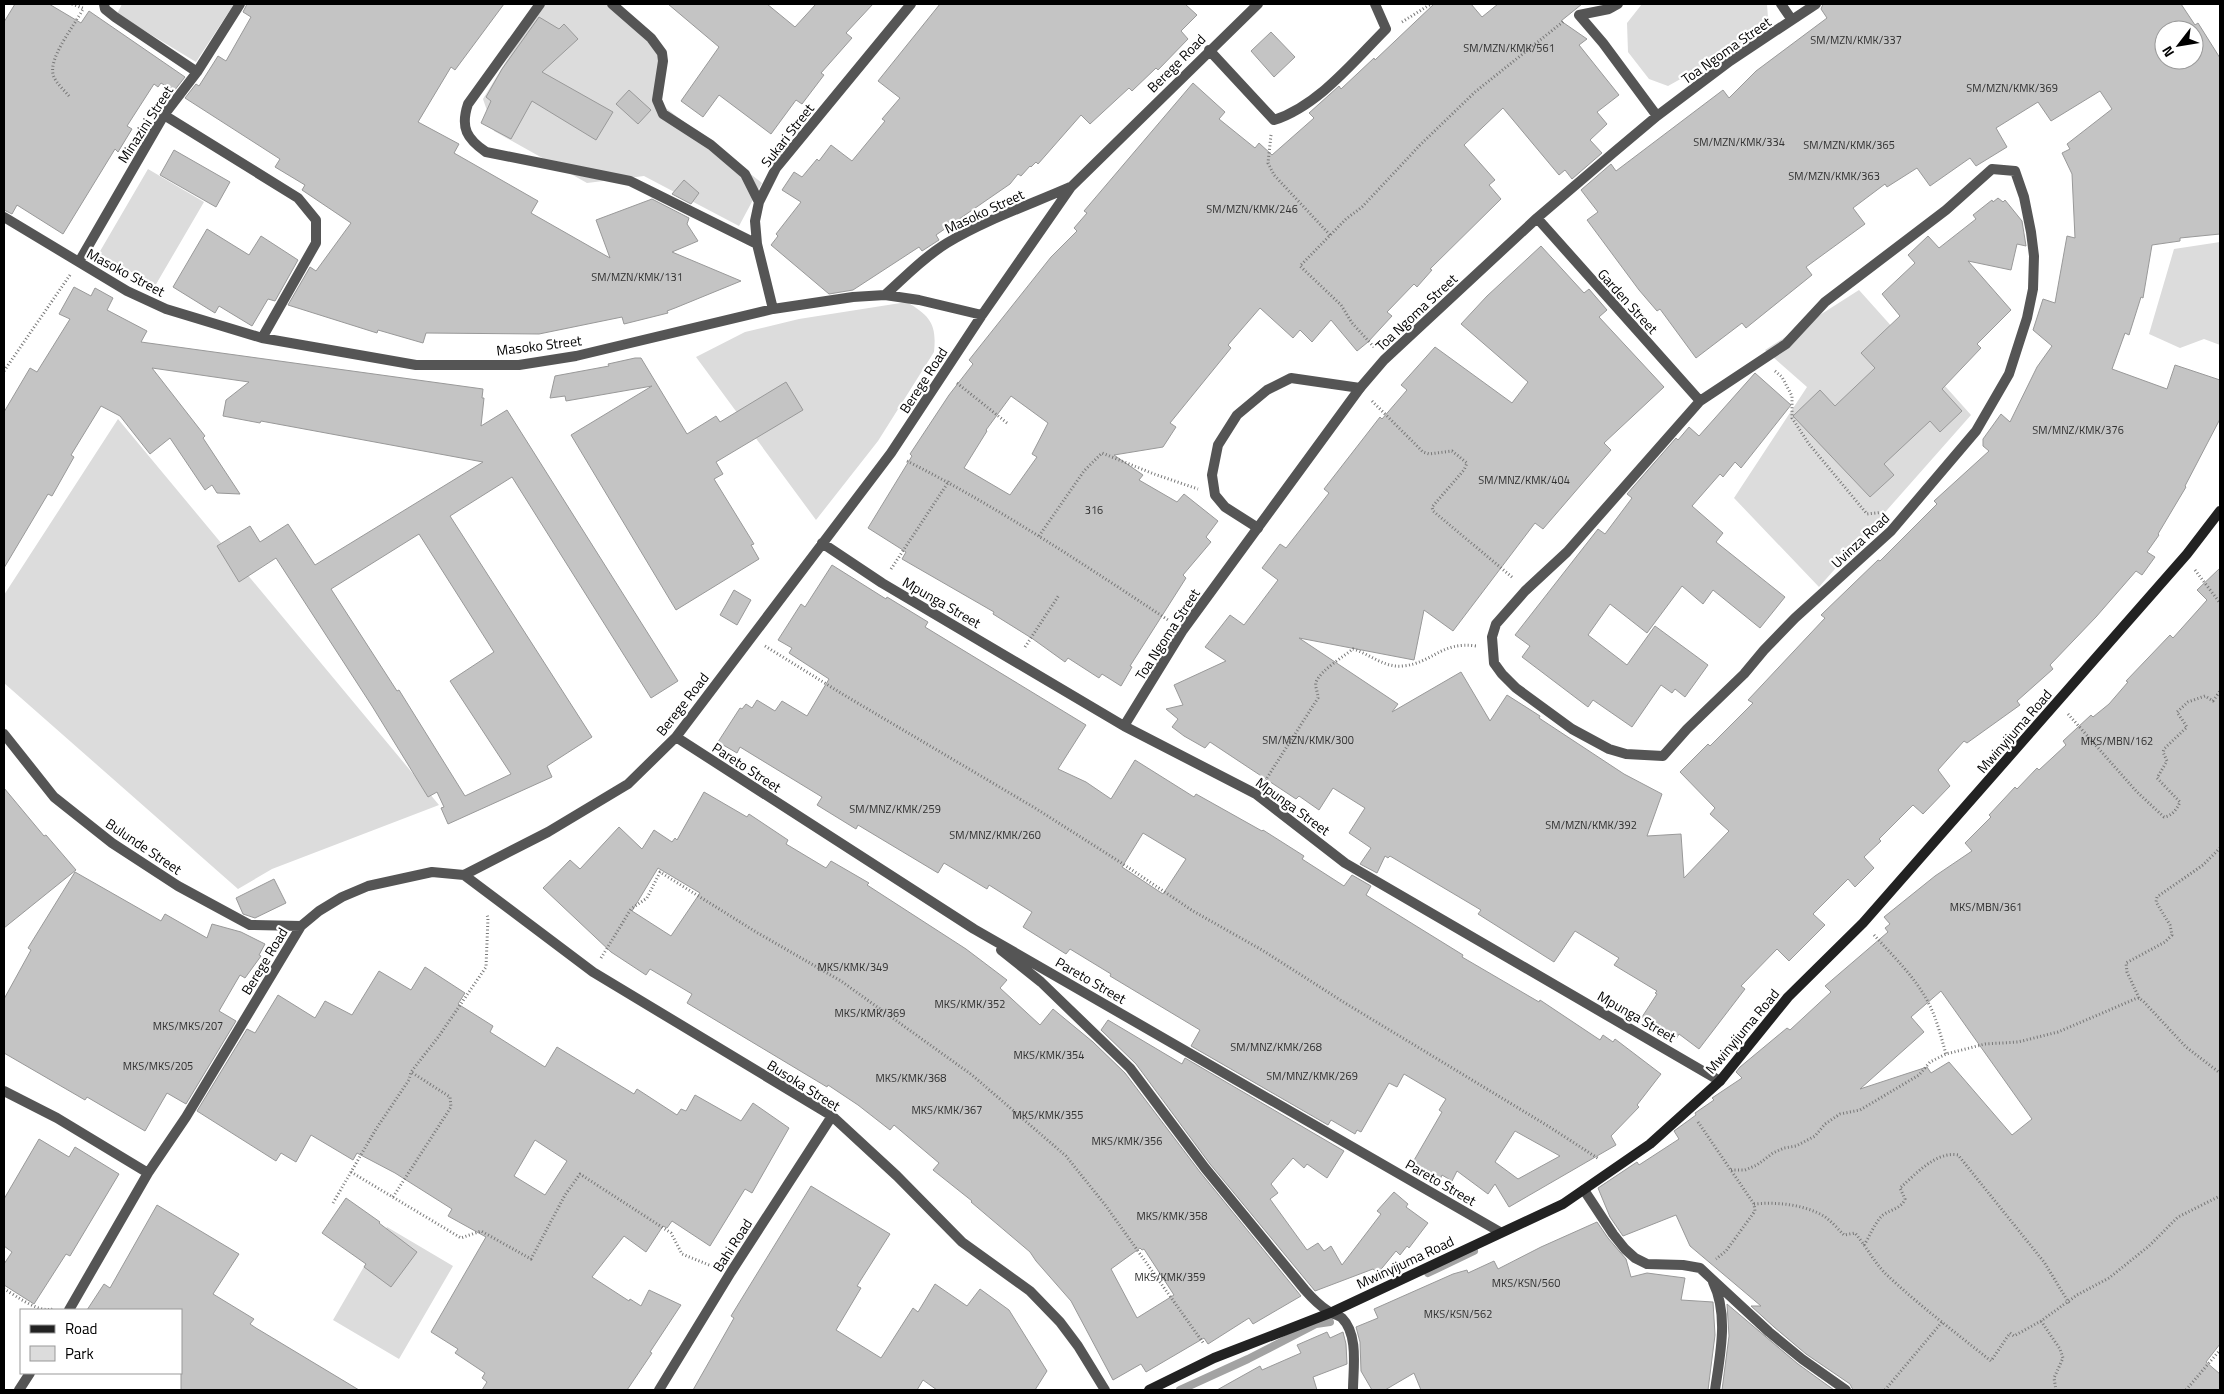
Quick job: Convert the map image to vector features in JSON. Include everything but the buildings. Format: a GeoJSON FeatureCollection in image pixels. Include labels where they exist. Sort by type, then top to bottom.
{"type":"FeatureCollection","features":[{"type":"Feature","properties":{"kind":"street"},"geometry":{"type":"LineString","coordinates":[[104,4],[105,9],[115,17],[197,72]]}},
{"type":"Feature","properties":{"kind":"street","name":"Minazini Street"},"geometry":{"type":"LineString","coordinates":[[79,262],[164,115],[197,72],[240,4]]}},
{"type":"Feature","properties":{"kind":"street"},"geometry":{"type":"LineString","coordinates":[[540,4],[468,104],[464,124],[473,143],[486,152],[630,182],[757,244]]}},
{"type":"Feature","properties":{"kind":"street"},"geometry":{"type":"LineString","coordinates":[[612,4],[651,38],[662,53],[663,61],[656,100],[664,114],[711,145],[746,174],[759,202]]}},
{"type":"Feature","properties":{"kind":"street","name":"Sukari Street"},"geometry":{"type":"LineString","coordinates":[[773,309],[757,244],[755,222],[759,202],[776,168],[911,4]]}},
{"type":"Feature","properties":{"kind":"street","name":"Berege Road"},"geometry":{"type":"LineString","coordinates":[[71,1307],[148,1173],[186,1117],[301,926],[319,911],[342,897],[368,886],[432,872],[464,876],[548,832],[628,784],[676,737],[891,452],[982,315],[1071,187],[1258,4]]}},
{"type":"Feature","properties":{"kind":"street"},"geometry":{"type":"LineString","coordinates":[[1209,50],[1274,120],[1290,115],[1305,105],[1356,61],[1386,29],[1375,4]]}},
{"type":"Feature","properties":{"kind":"street"},"geometry":{"type":"LineString","coordinates":[[1618,4],[1609,9],[1579,15],[1657,116]]}},
{"type":"Feature","properties":{"kind":"street"},"geometry":{"type":"LineString","coordinates":[[1781,4],[1792,20]]}},
{"type":"Feature","properties":{"kind":"street","name":"Toa Ngoma Street"},"geometry":{"type":"LineString","coordinates":[[1124,726],[1183,630],[1360,388],[1384,360],[1536,218],[1657,116],[1730,61],[1816,4]]}},
{"type":"Feature","properties":{"kind":"street"},"geometry":{"type":"LineString","coordinates":[[164,115],[298,198],[316,220],[316,242],[262,338]]}},
{"type":"Feature","properties":{"kind":"street","name":"Uvinza Road"},"geometry":{"type":"LineString","coordinates":[[1992,169],[2015,171],[2024,197],[2034,256],[2033,289],[2027,318],[2008,374],[1976,431],[1891,531],[1795,618],[1744,674],[1686,728],[1663,756],[1626,754],[1609,749],[1572,729],[1516,688],[1494,663],[1492,637],[1496,624],[1525,591],[1567,552],[1700,401],[1786,344],[1824,302],[1946,210],[1992,169]]}},
{"type":"Feature","properties":{"kind":"street","name":"Masoko Street"},"geometry":{"type":"LineString","coordinates":[[4,217],[127,291],[166,308],[262,338],[416,365],[519,365],[576,356],[773,309],[853,297],[885,295],[945,244],[972,229],[1071,187]]}},
{"type":"Feature","properties":{"kind":"street","name":"Garden Street"},"geometry":{"type":"LineString","coordinates":[[1536,218],[1700,401]]}},
{"type":"Feature","properties":{"kind":"street"},"geometry":{"type":"LineString","coordinates":[[885,295],[919,300],[982,315]]}},
{"type":"Feature","properties":{"kind":"street"},"geometry":{"type":"LineString","coordinates":[[1258,528],[1224,507],[1215,494],[1212,475],[1218,445],[1237,415],[1267,390],[1291,378],[1360,388]]}},
{"type":"Feature","properties":{"kind":"street","name":"Mwinyijuma Road"},"geometry":{"type":"LineString","coordinates":[[1149,1390],[1214,1358],[1330,1313],[1563,1204],[1650,1144],[1720,1081],[1788,997],[1863,923],[2188,554],[2220,511]]}},
{"type":"Feature","properties":{"kind":"street","name":"Mpunga Street"},"geometry":{"type":"LineString","coordinates":[[822,543],[882,583],[1124,726],[1256,794],[1345,863],[1720,1081]]}},
{"type":"Feature","properties":{"kind":"street","name":"Bulunde Street"},"geometry":{"type":"LineString","coordinates":[[4,734],[54,797],[112,843],[178,886],[250,925],[301,926]]}},
{"type":"Feature","properties":{"kind":"street","name":"Pareto Street"},"geometry":{"type":"LineString","coordinates":[[676,737],[974,929],[1500,1232]]}},
{"type":"Feature","properties":{"kind":"street","name":"Busoka Street"},"geometry":{"type":"LineString","coordinates":[[464,876],[593,972],[832,1116],[897,1176],[962,1242],[1030,1291],[1060,1322],[1078,1346],[1105,1390]]}},
{"type":"Feature","properties":{"kind":"street"},"geometry":{"type":"LineString","coordinates":[[974,929],[1041,982],[1130,1068],[1237,1207],[1305,1290],[1330,1313],[1342,1318],[1350,1333],[1354,1355],[1353,1390]]}},
{"type":"Feature","properties":{"kind":"street"},"geometry":{"type":"LineString","coordinates":[[4,1091],[57,1118],[148,1173]]}},
{"type":"Feature","properties":{"kind":"street","name":"Bahi Road"},"geometry":{"type":"LineString","coordinates":[[659,1390],[731,1272],[832,1116]]}},
{"type":"Feature","properties":{"kind":"street"},"geometry":{"type":"LineString","coordinates":[[1584,1190],[1613,1234],[1635,1258],[1647,1264],[1683,1264],[1700,1268],[1709,1274],[1769,1332],[1802,1359],[1846,1390]]}},
{"type":"Feature","properties":{"kind":"street"},"geometry":{"type":"LineString","coordinates":[[1709,1274],[1722,1306],[1721,1354],[1715,1390]]}},
{"type":"Feature","properties":{"kind":"street"},"geometry":{"type":"LineString","coordinates":[[19,1390],[29,1374]]}},
{"type":"Feature","properties":{"kind":"path"},"geometry":{"type":"LineString","coordinates":[[1386,29],[1412,17],[1431,4]]}},
{"type":"Feature","properties":{"kind":"path"},"geometry":{"type":"LineString","coordinates":[[69,96],[54,77],[51,67],[60,47],[83,9]]}},
{"type":"Feature","properties":{"kind":"path"},"geometry":{"type":"LineString","coordinates":[[1384,360],[1352,323],[1341,305],[1300,266],[1346,219],[1362,207],[1420,145],[1475,92],[1560,22],[1579,15]]}},
{"type":"Feature","properties":{"kind":"path"},"geometry":{"type":"LineString","coordinates":[[1274,120],[1268,163],[1274,175],[1331,236]]}},
{"type":"Feature","properties":{"kind":"path"},"geometry":{"type":"LineString","coordinates":[[4,371],[79,262]]}},
{"type":"Feature","properties":{"kind":"path"},"geometry":{"type":"LineString","coordinates":[[1753,366],[1768,364],[1782,378],[1792,396],[1792,418],[1810,444],[1867,514],[1910,509]]}},
{"type":"Feature","properties":{"kind":"path"},"geometry":{"type":"LineString","coordinates":[[944,373],[1007,423]]}},
{"type":"Feature","properties":{"kind":"path"},"geometry":{"type":"LineString","coordinates":[[1360,388],[1423,452],[1430,454],[1452,451],[1467,463],[1464,470],[1432,507],[1432,511],[1511,575],[1525,591]]}},
{"type":"Feature","properties":{"kind":"path"},"geometry":{"type":"LineString","coordinates":[[891,452],[948,482],[1039,536],[1183,630]]}},
{"type":"Feature","properties":{"kind":"path"},"geometry":{"type":"LineString","coordinates":[[1039,536],[1084,471],[1102,453],[1154,474],[1215,494]]}},
{"type":"Feature","properties":{"kind":"path"},"geometry":{"type":"LineString","coordinates":[[882,583],[948,482]]}},
{"type":"Feature","properties":{"kind":"path"},"geometry":{"type":"LineString","coordinates":[[2188,554],[2196,572],[2211,588],[2220,603]]}},
{"type":"Feature","properties":{"kind":"path"},"geometry":{"type":"LineString","coordinates":[[1016,661],[1059,594]]}},
{"type":"Feature","properties":{"kind":"path"},"geometry":{"type":"LineString","coordinates":[[752,637],[844,695],[1035,808],[1120,862],[1193,912],[1262,950],[1345,1003],[1548,1126],[1613,1170]]}},
{"type":"Feature","properties":{"kind":"path"},"geometry":{"type":"LineString","coordinates":[[1256,794],[1318,698],[1315,685],[1317,680],[1332,664],[1353,649],[1362,652],[1376,661],[1402,667],[1419,662],[1451,646],[1466,644],[1492,648]]}},
{"type":"Feature","properties":{"kind":"path"},"geometry":{"type":"LineString","coordinates":[[2057,703],[2137,792],[2164,817],[2167,817],[2176,809],[2180,802],[2156,778],[2167,761],[2163,752],[2164,749],[2187,727],[2177,712],[2188,702],[2205,696],[2213,701],[2220,691]]}},
{"type":"Feature","properties":{"kind":"path"},"geometry":{"type":"LineString","coordinates":[[2220,848],[2203,865],[2158,897],[2156,902],[2170,925],[2172,935],[2165,942],[2126,963],[2139,998],[2186,1046],[2220,1072]]}},
{"type":"Feature","properties":{"kind":"path"},"geometry":{"type":"LineString","coordinates":[[593,972],[631,908],[647,898],[660,872],[756,932],[841,981],[972,1075],[1066,1156],[1106,1206],[1214,1358]]}},
{"type":"Feature","properties":{"kind":"path"},"geometry":{"type":"LineString","coordinates":[[333,1203],[376,1129],[409,1080],[411,1072],[439,1036],[486,967],[488,918],[484,909]]}},
{"type":"Feature","properties":{"kind":"path"},"geometry":{"type":"LineString","coordinates":[[1863,923],[1910,974],[1928,1001],[1946,1054]]}},
{"type":"Feature","properties":{"kind":"path"},"geometry":{"type":"LineString","coordinates":[[1731,1170],[1744,1170],[1757,1165],[1773,1153],[1784,1148],[1796,1146],[1815,1136],[1825,1124],[1840,1114],[1860,1110],[1919,1075],[1930,1062],[1946,1054],[1985,1044],[2018,1042],[2058,1032],[2139,998]]}},
{"type":"Feature","properties":{"kind":"path"},"geometry":{"type":"LineString","coordinates":[[393,1197],[450,1107],[450,1096],[411,1072]]}},
{"type":"Feature","properties":{"kind":"path"},"geometry":{"type":"LineString","coordinates":[[1689,1110],[1754,1204],[1755,1211],[1726,1251],[1700,1268]]}},
{"type":"Feature","properties":{"kind":"path"},"geometry":{"type":"LineString","coordinates":[[1864,1245],[1878,1221],[1885,1214],[1902,1205],[1905,1199],[1900,1188],[1938,1158],[1950,1153],[1958,1155],[2044,1262],[2069,1303]]}},
{"type":"Feature","properties":{"kind":"path"},"geometry":{"type":"LineString","coordinates":[[351,1172],[461,1238],[481,1231],[531,1259],[565,1195],[580,1174],[671,1233],[682,1254],[721,1270],[731,1272]]}},
{"type":"Feature","properties":{"kind":"path"},"geometry":{"type":"LineString","coordinates":[[1754,1204],[1779,1203],[1812,1211],[1829,1220],[1844,1235],[1855,1233],[1887,1276],[1897,1282],[1916,1302],[1991,1361],[2010,1333],[2014,1336],[2069,1303],[2077,1295],[2109,1278],[2153,1242],[2178,1217],[2220,1196]]}},
{"type":"Feature","properties":{"kind":"path"},"geometry":{"type":"LineString","coordinates":[[4,1289],[36,1306],[46,1309]]}},
{"type":"Feature","properties":{"kind":"path"},"geometry":{"type":"LineString","coordinates":[[56,1309],[71,1307]]}},
{"type":"Feature","properties":{"kind":"path"},"geometry":{"type":"LineString","coordinates":[[2041,1321],[2060,1349],[2063,1358],[2054,1378],[2056,1390]]}},
{"type":"Feature","properties":{"kind":"path"},"geometry":{"type":"LineString","coordinates":[[1885,1390],[1942,1322]]}},
{"type":"Feature","properties":{"kind":"path"},"geometry":{"type":"LineString","coordinates":[[2186,1390],[2220,1350]]}},
{"type":"Feature","properties":{"kind":"green space"},"geometry":{"type":"Polygon","coordinates":[[[122,4],[234,4],[196,62],[117,14],[122,4]]]}},
{"type":"Feature","properties":{"kind":"green space"},"geometry":{"type":"Polygon","coordinates":[[[541,4],[611,4],[661,53],[657,101],[762,183],[739,226],[644,176],[587,183],[494,131],[483,99],[541,4]]]}},
{"type":"Feature","properties":{"kind":"green space"},"geometry":{"type":"Polygon","coordinates":[[[1642,4],[1767,4],[1768,18],[1766,23],[1755,33],[1727,53],[1668,86],[1649,79],[1628,52],[1627,23],[1642,4]]]}},
{"type":"Feature","properties":{"kind":"green space"},"geometry":{"type":"Polygon","coordinates":[[[148,169],[204,202],[155,286],[99,253],[148,169]]]}},
{"type":"Feature","properties":{"kind":"green space"},"geometry":{"type":"Polygon","coordinates":[[[2220,242],[2220,345],[2204,339],[2180,348],[2149,334],[2174,249],[2220,242]]]}},
{"type":"Feature","properties":{"kind":"green space"},"geometry":{"type":"Polygon","coordinates":[[[1859,290],[1971,415],[1819,587],[1734,498],[1807,387],[1765,350],[1859,290]]]}},
{"type":"Feature","properties":{"kind":"green space"},"geometry":{"type":"Polygon","coordinates":[[[907,302],[921,312],[930,322],[934,334],[934,352],[878,441],[816,520],[696,357],[745,332],[799,319],[907,302]]]}},
{"type":"Feature","properties":{"kind":"green space"},"geometry":{"type":"Polygon","coordinates":[[[118,419],[439,805],[272,869],[238,889],[4,683],[4,595],[118,419]]]}},
{"type":"Feature","properties":{"kind":"green space"},"geometry":{"type":"Polygon","coordinates":[[[387,1227],[453,1266],[399,1359],[333,1320],[387,1227]]]}},
{"type":"Feature","properties":{"kind":"waterway"},"geometry":{"type":"LineString","coordinates":[[1428,1273],[1474,1251]]}},
{"type":"Feature","properties":{"kind":"waterway"},"geometry":{"type":"LineString","coordinates":[[1180,1390],[1248,1359],[1316,1324],[1330,1322]]}}]}
